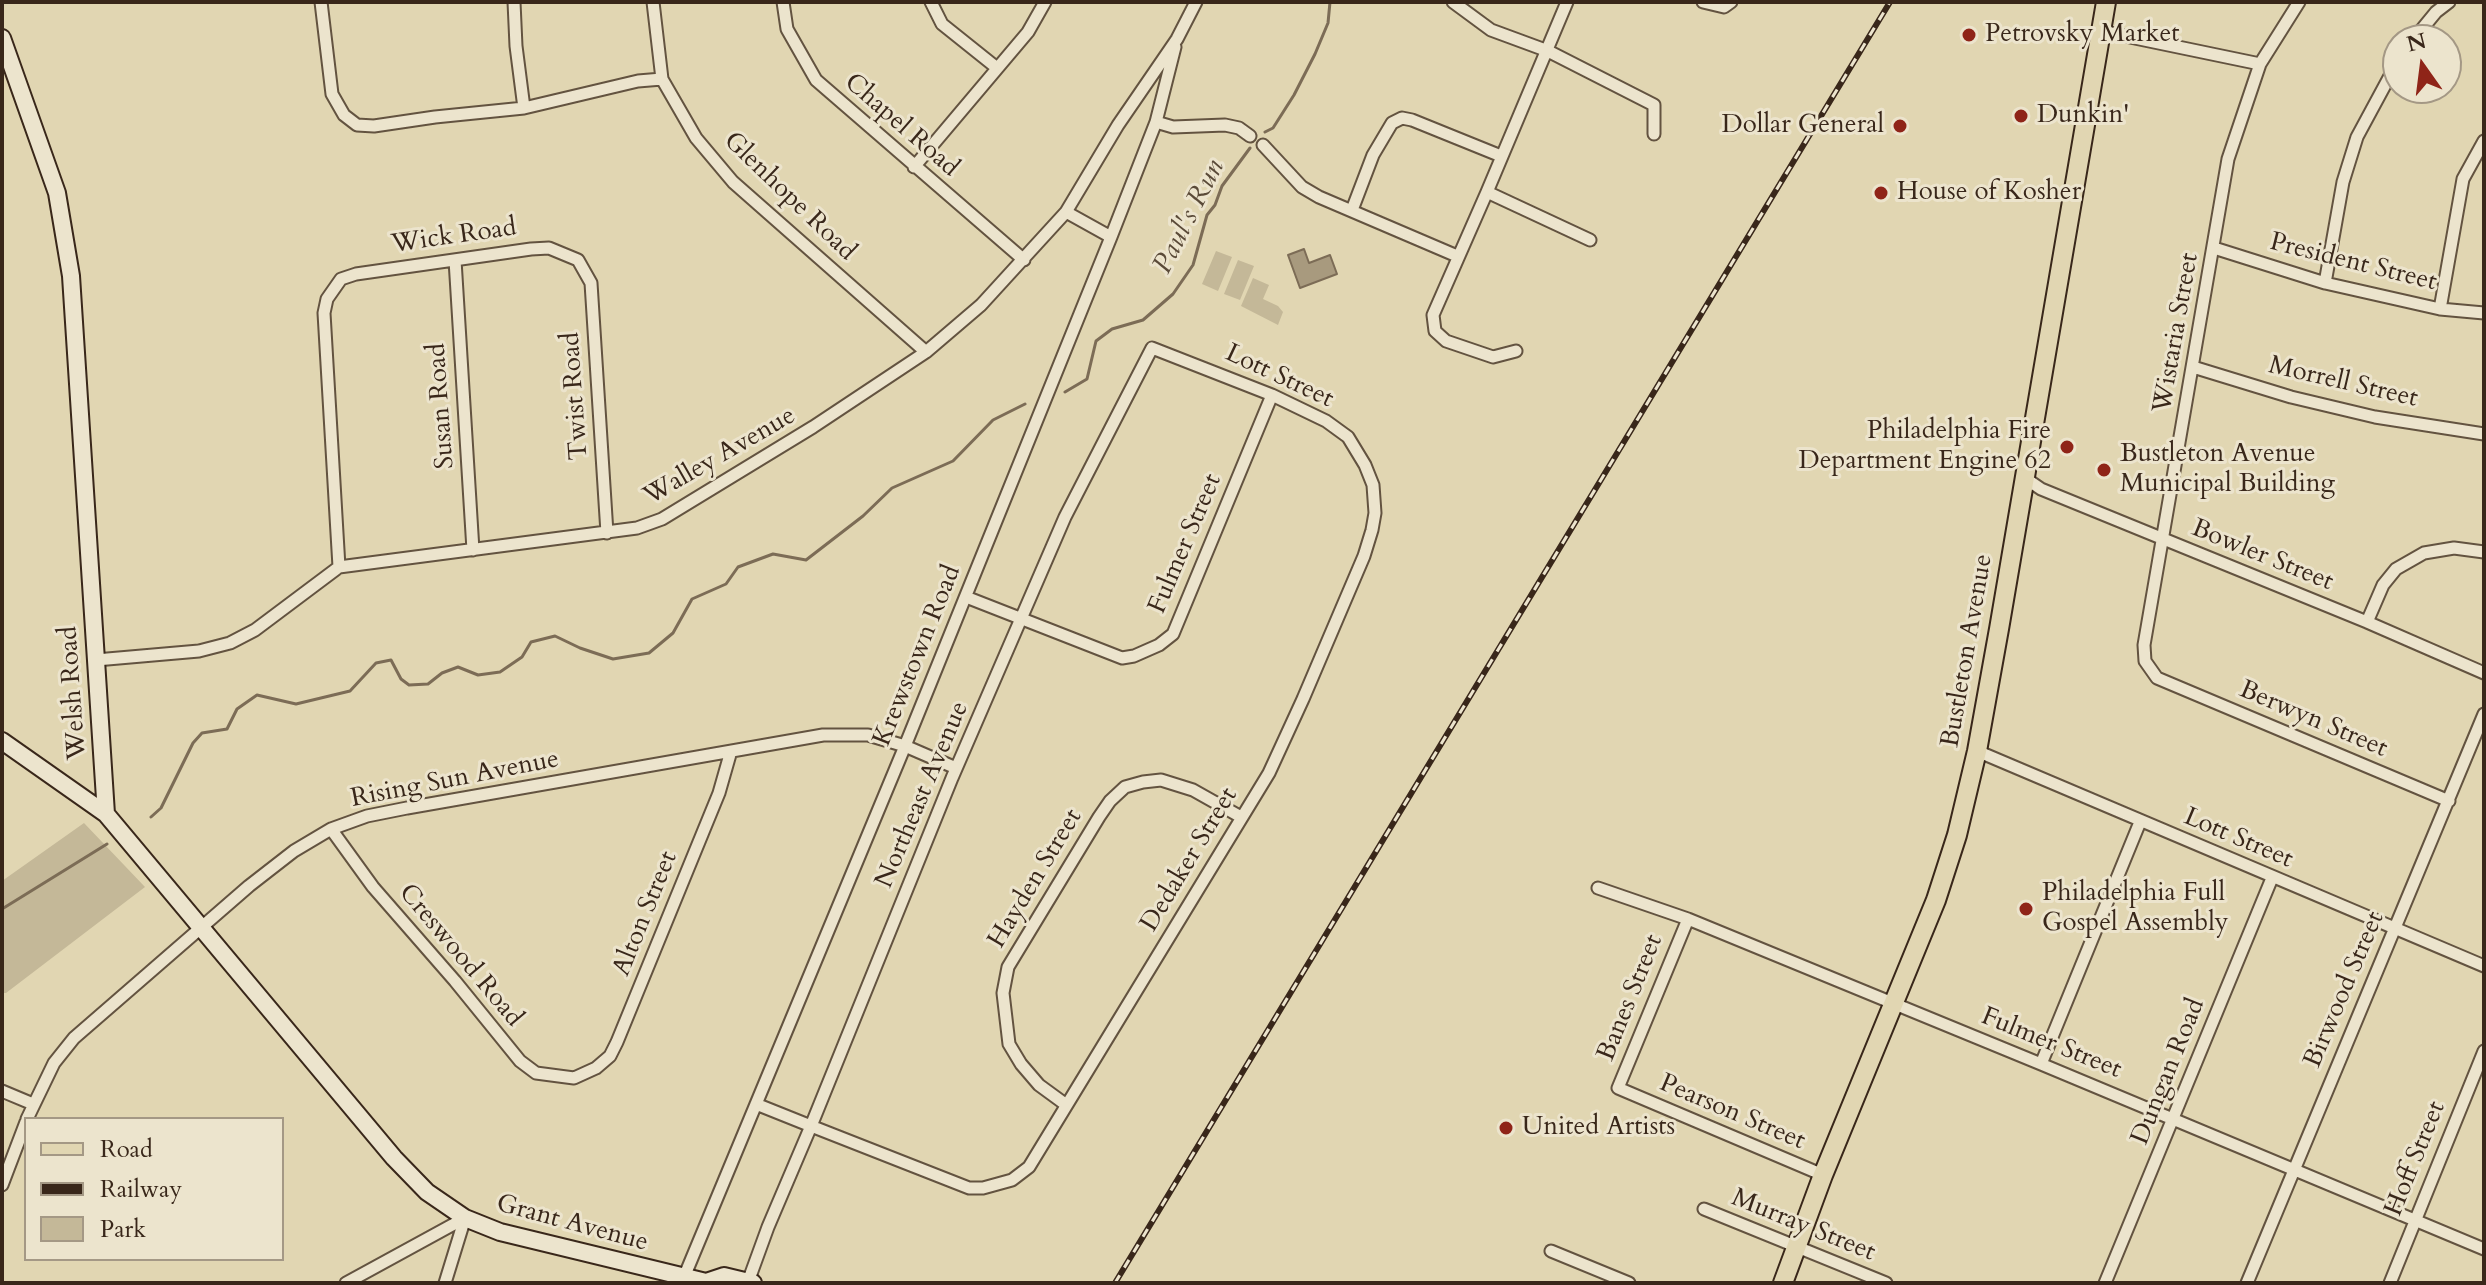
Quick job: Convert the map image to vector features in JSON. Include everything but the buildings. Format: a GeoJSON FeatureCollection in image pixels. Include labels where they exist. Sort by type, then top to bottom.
{"type":"FeatureCollection","features":[{"type":"Feature","properties":{"kind":"main road","name":"Bustleton Avenue"},"geometry":{"type":"LineString","coordinates":[[1783,1283],[1823,1175],[1948,865],[1977,751],[2106,2]]}},
{"type":"Feature","properties":{"kind":"main road","name":"Welsh Road"},"geometry":{"type":"LineString","coordinates":[[2,38],[57,193],[71,276],[106,814]]}},
{"type":"Feature","properties":{"kind":"main road"},"geometry":{"type":"LineString","coordinates":[[2,741],[106,814],[394,1158],[427,1192],[465,1218]]}},
{"type":"Feature","properties":{"kind":"main road","name":"Grant Avenue"},"geometry":{"type":"LineString","coordinates":[[465,1218],[500,1232],[682,1280],[706,1282],[724,1276],[750,1282]]}},
{"type":"Feature","properties":{"kind":"street"},"geometry":{"type":"LineString","coordinates":[[321,2],[332,94],[344,115],[357,125],[374,126],[524,108],[638,81],[662,79]]}},
{"type":"Feature","properties":{"kind":"street"},"geometry":{"type":"LineString","coordinates":[[514,2],[524,108]]}},
{"type":"Feature","properties":{"kind":"street","name":"Glenhope Road"},"geometry":{"type":"LineString","coordinates":[[653,2],[662,79],[696,138],[733,182],[926,352]]}},
{"type":"Feature","properties":{"kind":"street","name":"Chapel Road"},"geometry":{"type":"LineString","coordinates":[[783,2],[787,29],[816,80],[1024,260]]}},
{"type":"Feature","properties":{"kind":"street"},"geometry":{"type":"LineString","coordinates":[[931,2],[942,24],[997,68]]}},
{"type":"Feature","properties":{"kind":"street"},"geometry":{"type":"LineString","coordinates":[[914,167],[1028,32],[1045,2]]}},
{"type":"Feature","properties":{"kind":"street","name":"Walley Avenue"},"geometry":{"type":"LineString","coordinates":[[96,660],[199,651],[230,643],[255,630],[339,567],[607,533],[637,528],[662,519],[813,427],[926,352],[981,305],[1066,212],[1118,125],[1177,39],[1196,2]]}},
{"type":"Feature","properties":{"kind":"street"},"geometry":{"type":"LineString","coordinates":[[1453,2],[1491,30],[1548,51],[1654,105],[1654,134]]}},
{"type":"Feature","properties":{"kind":"street"},"geometry":{"type":"LineString","coordinates":[[1516,351],[1493,357],[1446,341],[1435,331],[1433,315],[1567,2]]}},
{"type":"Feature","properties":{"kind":"street"},"geometry":{"type":"LineString","coordinates":[[1703,2],[1724,7],[1731,2]]}},
{"type":"Feature","properties":{"kind":"street","name":"Wistaria Street"},"geometry":{"type":"LineString","coordinates":[[2160,680],[2145,661],[2144,645],[2228,159],[2260,64],[2299,2]]}},
{"type":"Feature","properties":{"kind":"street"},"geometry":{"type":"LineString","coordinates":[[2426,24],[2449,2]]}},
{"type":"Feature","properties":{"kind":"street"},"geometry":{"type":"LineString","coordinates":[[2101,31],[2260,64]]}},
{"type":"Feature","properties":{"kind":"street","name":"Krewstown Road"},"geometry":{"type":"LineString","coordinates":[[682,1280],[905,746],[1111,237],[1156,122],[1177,39]]}},
{"type":"Feature","properties":{"kind":"street"},"geometry":{"type":"LineString","coordinates":[[2325,283],[2343,182],[2357,137],[2382,91]]}},
{"type":"Feature","properties":{"kind":"street"},"geometry":{"type":"LineString","coordinates":[[1352,210],[1373,155],[1392,123],[1402,118],[1501,156]]}},
{"type":"Feature","properties":{"kind":"street"},"geometry":{"type":"LineString","coordinates":[[1156,122],[1173,127],[1225,125],[1239,128],[1250,136]]}},
{"type":"Feature","properties":{"kind":"street"},"geometry":{"type":"LineString","coordinates":[[2440,309],[2463,179],[2484,141]]}},
{"type":"Feature","properties":{"kind":"street"},"geometry":{"type":"LineString","coordinates":[[1263,145],[1302,187],[1319,197],[1457,256]]}},
{"type":"Feature","properties":{"kind":"street"},"geometry":{"type":"LineString","coordinates":[[1487,192],[1590,240]]}},
{"type":"Feature","properties":{"kind":"street"},"geometry":{"type":"LineString","coordinates":[[1066,212],[1111,237]]}},
{"type":"Feature","properties":{"kind":"street","name":"Wick Road"},"geometry":{"type":"LineString","coordinates":[[339,567],[324,313],[327,299],[341,279],[375,270],[531,249],[549,248],[578,260]]}},
{"type":"Feature","properties":{"kind":"street","name":"President Street"},"geometry":{"type":"LineString","coordinates":[[2214,248],[2325,283],[2440,309],[2484,313]]}},
{"type":"Feature","properties":{"kind":"street","name":"Susan Road"},"geometry":{"type":"LineString","coordinates":[[455,260],[473,550]]}},
{"type":"Feature","properties":{"kind":"street","name":"Twist Road"},"geometry":{"type":"LineString","coordinates":[[578,260],[591,283],[607,533]]}},
{"type":"Feature","properties":{"kind":"street","name":"Northeast Avenue"},"geometry":{"type":"LineString","coordinates":[[750,1282],[956,768],[1065,517],[1152,348],[1167,353]]}},
{"type":"Feature","properties":{"kind":"street","name":"Lott Street"},"geometry":{"type":"LineString","coordinates":[[1167,353],[1272,395],[1326,421],[1348,437],[1369,475],[1374,502]]}},
{"type":"Feature","properties":{"kind":"street","name":"Morrell Street"},"geometry":{"type":"LineString","coordinates":[[2193,367],[2291,397],[2375,417],[2484,434]]}},
{"type":"Feature","properties":{"kind":"street","name":"Fulmer Street"},"geometry":{"type":"LineString","coordinates":[[966,597],[1122,658],[1147,652],[1173,634],[1272,395]]}},
{"type":"Feature","properties":{"kind":"street","name":"Bowler Street"},"geometry":{"type":"LineString","coordinates":[[2025,478],[2041,489],[2484,673]]}},
{"type":"Feature","properties":{"kind":"street","name":"Dedaker Street"},"geometry":{"type":"LineString","coordinates":[[811,1126],[969,1188],[983,1188],[1012,1180],[1029,1167],[1275,761],[1358,570],[1372,530],[1374,502]]}},
{"type":"Feature","properties":{"kind":"street"},"geometry":{"type":"LineString","coordinates":[[2367,622],[2383,585],[2396,569],[2424,553],[2454,548],[2484,552]]}},
{"type":"Feature","properties":{"kind":"street","name":"Berwyn Street"},"geometry":{"type":"LineString","coordinates":[[2160,680],[2449,801]]}},
{"type":"Feature","properties":{"kind":"street","name":"Birwood Street"},"geometry":{"type":"LineString","coordinates":[[2247,1283],[2484,714]]}},
{"type":"Feature","properties":{"kind":"street","name":"Rising Sun Avenue"},"geometry":{"type":"LineString","coordinates":[[27,1117],[54,1063],[74,1038],[249,886],[294,851],[331,829],[367,816],[407,808],[823,735],[868,735],[905,746],[956,768]]}},
{"type":"Feature","properties":{"kind":"street","name":"Alton Street"},"geometry":{"type":"LineString","coordinates":[[577,1077],[596,1068],[610,1056],[617,1042],[719,793],[731,751]]}},
{"type":"Feature","properties":{"kind":"street","name":"Lott Street"},"geometry":{"type":"LineString","coordinates":[[1977,751],[2484,966]]}},
{"type":"Feature","properties":{"kind":"street","name":"Hayden Street"},"geometry":{"type":"LineString","coordinates":[[1065,1104],[1039,1085],[1009,1044],[1003,993],[1008,967],[1099,817],[1125,787],[1161,780],[1193,790],[1241,817]]}},
{"type":"Feature","properties":{"kind":"street"},"geometry":{"type":"LineString","coordinates":[[2041,1064],[2140,822]]}},
{"type":"Feature","properties":{"kind":"street","name":"Creswood Road"},"geometry":{"type":"LineString","coordinates":[[331,829],[373,887],[520,1061],[536,1073],[577,1077]]}},
{"type":"Feature","properties":{"kind":"street","name":"Dungan Road"},"geometry":{"type":"LineString","coordinates":[[2105,1283],[2272,878]]}},
{"type":"Feature","properties":{"kind":"street","name":"Fulmer Street"},"geometry":{"type":"LineString","coordinates":[[1598,888],[1688,919],[2484,1249]]}},
{"type":"Feature","properties":{"kind":"street","name":"Banes Street"},"geometry":{"type":"LineString","coordinates":[[1623,1091],[1618,1088],[1688,919]]}},
{"type":"Feature","properties":{"kind":"street","name":"Hoff Street"},"geometry":{"type":"LineString","coordinates":[[2390,1283],[2484,1051]]}},
{"type":"Feature","properties":{"kind":"street"},"geometry":{"type":"LineString","coordinates":[[2,1091],[33,1104]]}},
{"type":"Feature","properties":{"kind":"street","name":"Pearson Street"},"geometry":{"type":"LineString","coordinates":[[1623,1091],[1823,1175]]}},
{"type":"Feature","properties":{"kind":"street"},"geometry":{"type":"LineString","coordinates":[[756,1104],[811,1126]]}},
{"type":"Feature","properties":{"kind":"street","name":"Rising Sun Avenue"},"geometry":{"type":"LineString","coordinates":[[2,1185],[24,1125]]}},
{"type":"Feature","properties":{"kind":"street","name":"Murray Street"},"geometry":{"type":"LineString","coordinates":[[1704,1209],[1886,1283]]}},
{"type":"Feature","properties":{"kind":"street"},"geometry":{"type":"LineString","coordinates":[[445,1283],[465,1218]]}},
{"type":"Feature","properties":{"kind":"street","name":"Grant Avenue"},"geometry":{"type":"LineString","coordinates":[[346,1283],[465,1218]]}},
{"type":"Feature","properties":{"kind":"street"},"geometry":{"type":"LineString","coordinates":[[1551,1251],[1629,1283]]}},
{"type":"Feature","properties":{"kind":"green space"},"geometry":{"type":"Polygon","coordinates":[[[1216,251],[1232,257],[1218,291],[1202,284],[1216,251]]]}},
{"type":"Feature","properties":{"kind":"green space"},"geometry":{"type":"Polygon","coordinates":[[[1238,260],[1254,266],[1240,300],[1224,294],[1238,260]]]}},
{"type":"Feature","properties":{"kind":"green space"},"geometry":{"type":"Polygon","coordinates":[[[1253,278],[1269,285],[1263,299],[1283,312],[1278,325],[1241,306],[1253,278]]]}},
{"type":"Feature","properties":{"kind":"green space"},"geometry":{"type":"Polygon","coordinates":[[[84,823],[145,887],[2,993],[2,881],[84,823]]]}},
{"type":"Feature","properties":{"kind":"shaded area"},"geometry":{"type":"Polygon","coordinates":[[[1304,249],[1309,263],[1330,255],[1337,274],[1300,288],[1288,255],[1304,249]]]}},
{"type":"Feature","properties":{"kind":"waterway","name":"Paul's Run"},"geometry":{"type":"LineString","coordinates":[[1265,132],[1273,128],[1315,54],[1328,23],[1330,2]]}},
{"type":"Feature","properties":{"kind":"waterway","name":"Paul's Run"},"geometry":{"type":"LineString","coordinates":[[1065,392],[1087,379],[1096,341],[1112,329],[1143,320],[1173,294],[1193,265],[1207,215],[1215,205],[1222,186],[1250,148]]}},
{"type":"Feature","properties":{"kind":"waterway","name":"Paul's Run"},"geometry":{"type":"LineString","coordinates":[[151,817],[161,808],[193,743],[202,733],[227,729],[237,709],[257,695],[296,704],[350,691],[376,663],[391,660],[401,679],[409,685],[428,684],[442,673],[458,667],[478,675],[500,672],[522,657],[531,642],[555,636],[613,659],[649,653],[673,633],[692,599],[726,584],[738,567],[773,554],[806,560],[863,516],[892,488],[953,461],[993,420],[1025,404]]}},
{"type":"Feature","properties":{"kind":"waterway","name":"Paul's Run"},"geometry":{"type":"LineString","coordinates":[[2,909],[107,844]]}},
{"type":"Feature","properties":{"kind":"railway"},"geometry":{"type":"LineString","coordinates":[[1115,1283],[1890,2]]}},
{"type":"Feature","properties":{"kind":"place","name":"Petrovsky Market"},"geometry":{"type":"Point","coordinates":[1969,35]}},
{"type":"Feature","properties":{"kind":"place","name":"Dunkin'"},"geometry":{"type":"Point","coordinates":[2021,116]}},
{"type":"Feature","properties":{"kind":"place","name":"Dollar General"},"geometry":{"type":"Point","coordinates":[1900,126]}},
{"type":"Feature","properties":{"kind":"place","name":"House of Kosher"},"geometry":{"type":"Point","coordinates":[1881,193]}},
{"type":"Feature","properties":{"kind":"place","name":"Philadelphia Fire Department Engine 62"},"geometry":{"type":"Point","coordinates":[2067,447]}},
{"type":"Feature","properties":{"kind":"place","name":"Bustleton Avenue Municipal Building"},"geometry":{"type":"Point","coordinates":[2104,470]}},
{"type":"Feature","properties":{"kind":"place","name":"Philadelphia Full Gospel Assembly"},"geometry":{"type":"Point","coordinates":[2026,909]}},
{"type":"Feature","properties":{"kind":"place","name":"United Artists"},"geometry":{"type":"Point","coordinates":[1506,1128]}}]}
